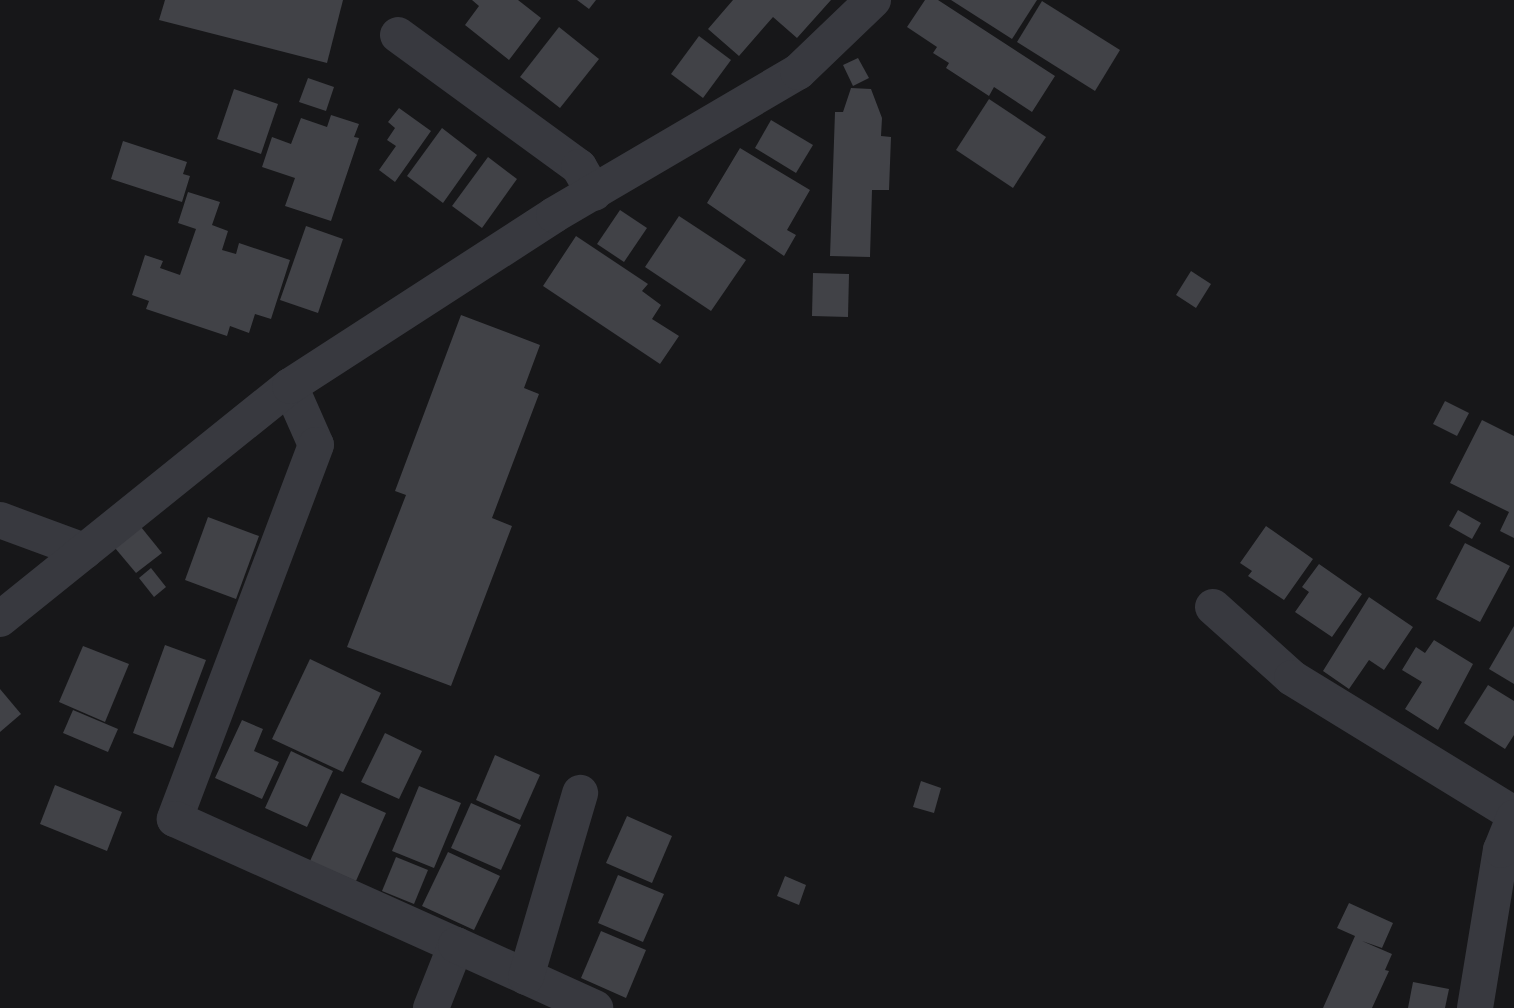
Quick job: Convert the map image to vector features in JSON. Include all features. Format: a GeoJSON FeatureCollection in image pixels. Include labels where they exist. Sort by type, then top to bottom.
{"type":"FeatureCollection","features":[{"type":"Feature","properties":{"kind":"street"},"geometry":{"type":"LineString","coordinates":[[0,619],[290,386],[594,193],[798,72],[873,0]]}},
{"type":"Feature","properties":{"kind":"street"},"geometry":{"type":"LineString","coordinates":[[398,35],[579,167],[594,193]]}},
{"type":"Feature","properties":{"kind":"street"},"geometry":{"type":"LineString","coordinates":[[290,386],[316,445],[175,819],[595,1008]]}},
{"type":"Feature","properties":{"kind":"street"},"geometry":{"type":"LineString","coordinates":[[0,520],[84,551]]}},
{"type":"Feature","properties":{"kind":"street"},"geometry":{"type":"LineString","coordinates":[[1213,607],[1292,678],[1514,816],[1501,850],[1475,1008]]}},
{"type":"Feature","properties":{"kind":"street"},"geometry":{"type":"LineString","coordinates":[[526,977],[580,793]]}},
{"type":"Feature","properties":{"kind":"street"},"geometry":{"type":"LineString","coordinates":[[431,1008],[456,945]]}},
{"type":"Feature","properties":{"kind":"building"},"geometry":{"type":"Polygon","coordinates":[[[165,0],[343,0],[327,63],[159,20],[165,0]]]}},
{"type":"Feature","properties":{"kind":"building"},"geometry":{"type":"Polygon","coordinates":[[[472,0],[518,0],[541,18],[509,60],[465,25],[479,6],[472,0]]]}},
{"type":"Feature","properties":{"kind":"building"},"geometry":{"type":"Polygon","coordinates":[[[577,0],[596,0],[589,9],[577,0]]]}},
{"type":"Feature","properties":{"kind":"building"},"geometry":{"type":"Polygon","coordinates":[[[733,0],[831,0],[797,38],[773,17],[739,56],[708,29],[733,0]]]}},
{"type":"Feature","properties":{"kind":"building"},"geometry":{"type":"Polygon","coordinates":[[[925,0],[938,0],[1055,76],[1032,112],[994,87],[989,96],[946,68],[949,63],[933,53],[937,47],[907,27],[925,0]]]}},
{"type":"Feature","properties":{"kind":"building"},"geometry":{"type":"Polygon","coordinates":[[[951,0],[1037,0],[1012,39],[951,0]]]}},
{"type":"Feature","properties":{"kind":"building"},"geometry":{"type":"Polygon","coordinates":[[[1042,1],[1120,50],[1095,91],[1017,42],[1042,1]]]}},
{"type":"Feature","properties":{"kind":"building"},"geometry":{"type":"Polygon","coordinates":[[[559,27],[599,59],[560,108],[520,77],[559,27]]]}},
{"type":"Feature","properties":{"kind":"building"},"geometry":{"type":"Polygon","coordinates":[[[699,36],[731,60],[703,98],[671,74],[699,36]]]}},
{"type":"Feature","properties":{"kind":"building"},"geometry":{"type":"Polygon","coordinates":[[[858,58],[869,78],[853,86],[843,65],[858,58]]]}},
{"type":"Feature","properties":{"kind":"building"},"geometry":{"type":"Polygon","coordinates":[[[308,78],[334,87],[326,111],[299,102],[308,78]]]}},
{"type":"Feature","properties":{"kind":"building"},"geometry":{"type":"Polygon","coordinates":[[[851,88],[871,89],[882,118],[881,136],[891,137],[889,190],[872,190],[870,257],[830,256],[835,112],[843,112],[851,88]]]}},
{"type":"Feature","properties":{"kind":"building"},"geometry":{"type":"Polygon","coordinates":[[[234,89],[278,104],[261,154],[217,139],[234,89]]]}},
{"type":"Feature","properties":{"kind":"building"},"geometry":{"type":"Polygon","coordinates":[[[989,99],[1046,137],[1013,188],[956,150],[989,99]]]}},
{"type":"Feature","properties":{"kind":"building"},"geometry":{"type":"Polygon","coordinates":[[[399,108],[431,131],[395,182],[379,170],[396,146],[387,140],[395,128],[388,122],[399,108]]]}},
{"type":"Feature","properties":{"kind":"building"},"geometry":{"type":"Polygon","coordinates":[[[331,115],[359,124],[354,137],[359,138],[331,221],[285,206],[295,178],[262,167],[272,137],[291,144],[301,118],[327,127],[331,115]]]}},
{"type":"Feature","properties":{"kind":"building"},"geometry":{"type":"Polygon","coordinates":[[[771,120],[813,145],[796,173],[755,148],[771,120]]]}},
{"type":"Feature","properties":{"kind":"building"},"geometry":{"type":"Polygon","coordinates":[[[442,128],[477,155],[443,203],[407,176],[442,128]]]}},
{"type":"Feature","properties":{"kind":"building"},"geometry":{"type":"Polygon","coordinates":[[[123,141],[187,162],[183,174],[190,176],[182,202],[111,179],[123,141]]]}},
{"type":"Feature","properties":{"kind":"building"},"geometry":{"type":"Polygon","coordinates":[[[740,148],[810,190],[787,230],[796,235],[784,256],[707,203],[740,148]]]}},
{"type":"Feature","properties":{"kind":"building"},"geometry":{"type":"Polygon","coordinates":[[[488,157],[517,179],[482,228],[452,206],[488,157]]]}},
{"type":"Feature","properties":{"kind":"building"},"geometry":{"type":"Polygon","coordinates":[[[188,192],[220,202],[212,225],[228,231],[222,250],[236,254],[239,243],[290,260],[271,319],[255,314],[249,333],[230,326],[227,336],[146,309],[149,301],[132,295],[145,255],[163,261],[160,268],[180,275],[196,229],[178,223],[188,192]]]}},
{"type":"Feature","properties":{"kind":"building"},"geometry":{"type":"Polygon","coordinates":[[[620,210],[647,228],[624,262],[597,244],[620,210]]]}},
{"type":"Feature","properties":{"kind":"building"},"geometry":{"type":"Polygon","coordinates":[[[679,216],[746,260],[711,311],[645,267],[679,216]]]}},
{"type":"Feature","properties":{"kind":"building"},"geometry":{"type":"Polygon","coordinates":[[[306,226],[343,239],[318,313],[280,300],[306,226]]]}},
{"type":"Feature","properties":{"kind":"building"},"geometry":{"type":"Polygon","coordinates":[[[576,236],[648,284],[642,291],[661,305],[652,319],[679,336],[660,364],[543,286],[576,236]]]}},
{"type":"Feature","properties":{"kind":"building"},"geometry":{"type":"Polygon","coordinates":[[[1191,271],[1211,284],[1196,308],[1176,295],[1191,271]]]}},
{"type":"Feature","properties":{"kind":"building"},"geometry":{"type":"Polygon","coordinates":[[[813,273],[849,274],[848,317],[812,316],[813,273]]]}},
{"type":"Feature","properties":{"kind":"building"},"geometry":{"type":"Polygon","coordinates":[[[461,315],[540,345],[524,388],[539,394],[492,518],[512,526],[451,686],[347,647],[406,495],[395,491],[461,315]]]}},
{"type":"Feature","properties":{"kind":"building"},"geometry":{"type":"Polygon","coordinates":[[[1445,401],[1469,413],[1457,436],[1433,424],[1445,401]]]}},
{"type":"Feature","properties":{"kind":"building"},"geometry":{"type":"Polygon","coordinates":[[[1482,420],[1514,436],[1514,538],[1500,531],[1509,512],[1450,483],[1482,420]]]}},
{"type":"Feature","properties":{"kind":"building"},"geometry":{"type":"Polygon","coordinates":[[[1458,510],[1481,523],[1472,539],[1449,526],[1458,510]]]}},
{"type":"Feature","properties":{"kind":"building"},"geometry":{"type":"Polygon","coordinates":[[[208,517],[259,536],[236,599],[185,580],[208,517]]]}},
{"type":"Feature","properties":{"kind":"building"},"geometry":{"type":"Polygon","coordinates":[[[1266,526],[1313,559],[1284,600],[1248,576],[1252,571],[1240,563],[1266,526]]]}},
{"type":"Feature","properties":{"kind":"building"},"geometry":{"type":"Polygon","coordinates":[[[141,527],[162,553],[136,573],[115,548],[141,527]]]}},
{"type":"Feature","properties":{"kind":"building"},"geometry":{"type":"Polygon","coordinates":[[[1465,543],[1510,566],[1480,622],[1436,599],[1465,543]]]}},
{"type":"Feature","properties":{"kind":"building"},"geometry":{"type":"Polygon","coordinates":[[[1319,564],[1362,594],[1332,637],[1295,612],[1309,592],[1302,587],[1319,564]]]}},
{"type":"Feature","properties":{"kind":"building"},"geometry":{"type":"Polygon","coordinates":[[[151,568],[166,587],[154,597],[139,578],[151,568]]]}},
{"type":"Feature","properties":{"kind":"building"},"geometry":{"type":"Polygon","coordinates":[[[1369,597],[1413,627],[1384,670],[1369,660],[1349,689],[1323,671],[1369,597]]]}},
{"type":"Feature","properties":{"kind":"building"},"geometry":{"type":"Polygon","coordinates":[[[1514,626],[1514,684],[1489,669],[1514,626]]]}},
{"type":"Feature","properties":{"kind":"building"},"geometry":{"type":"Polygon","coordinates":[[[1434,640],[1473,664],[1438,730],[1405,709],[1422,682],[1402,670],[1416,647],[1425,653],[1434,640]]]}},
{"type":"Feature","properties":{"kind":"building"},"geometry":{"type":"Polygon","coordinates":[[[165,645],[206,660],[173,748],[133,733],[165,645]]]}},
{"type":"Feature","properties":{"kind":"building"},"geometry":{"type":"Polygon","coordinates":[[[83,646],[129,664],[105,722],[59,702],[83,646]]]}},
{"type":"Feature","properties":{"kind":"building"},"geometry":{"type":"Polygon","coordinates":[[[310,659],[381,693],[343,772],[272,739],[310,659]]]}},
{"type":"Feature","properties":{"kind":"building"},"geometry":{"type":"Polygon","coordinates":[[[1488,685],[1514,701],[1514,735],[1505,749],[1464,723],[1488,685]]]}},
{"type":"Feature","properties":{"kind":"building"},"geometry":{"type":"Polygon","coordinates":[[[0,689],[21,714],[0,732],[0,689]]]}},
{"type":"Feature","properties":{"kind":"building"},"geometry":{"type":"Polygon","coordinates":[[[73,710],[118,729],[108,752],[63,733],[73,710]]]}},
{"type":"Feature","properties":{"kind":"building"},"geometry":{"type":"Polygon","coordinates":[[[242,720],[263,729],[254,751],[279,762],[262,799],[215,778],[242,720]]]}},
{"type":"Feature","properties":{"kind":"building"},"geometry":{"type":"Polygon","coordinates":[[[385,733],[422,751],[399,799],[361,782],[385,733]]]}},
{"type":"Feature","properties":{"kind":"building"},"geometry":{"type":"Polygon","coordinates":[[[291,751],[333,771],[307,827],[265,808],[291,751]]]}},
{"type":"Feature","properties":{"kind":"building"},"geometry":{"type":"Polygon","coordinates":[[[495,755],[540,775],[520,820],[476,800],[495,755]]]}},
{"type":"Feature","properties":{"kind":"building"},"geometry":{"type":"Polygon","coordinates":[[[921,781],[941,788],[934,813],[913,807],[921,781]]]}},
{"type":"Feature","properties":{"kind":"building"},"geometry":{"type":"Polygon","coordinates":[[[55,785],[122,812],[107,851],[40,824],[55,785]]]}},
{"type":"Feature","properties":{"kind":"building"},"geometry":{"type":"Polygon","coordinates":[[[419,786],[461,803],[434,868],[392,851],[419,786]]]}},
{"type":"Feature","properties":{"kind":"building"},"geometry":{"type":"Polygon","coordinates":[[[341,793],[386,813],[356,881],[310,861],[341,793]]]}},
{"type":"Feature","properties":{"kind":"building"},"geometry":{"type":"Polygon","coordinates":[[[471,803],[521,825],[501,870],[451,848],[471,803]]]}},
{"type":"Feature","properties":{"kind":"building"},"geometry":{"type":"Polygon","coordinates":[[[627,816],[672,836],[652,883],[606,863],[627,816]]]}},
{"type":"Feature","properties":{"kind":"building"},"geometry":{"type":"Polygon","coordinates":[[[448,852],[500,876],[474,930],[422,906],[448,852]]]}},
{"type":"Feature","properties":{"kind":"building"},"geometry":{"type":"Polygon","coordinates":[[[396,857],[428,870],[414,904],[382,891],[396,857]]]}},
{"type":"Feature","properties":{"kind":"building"},"geometry":{"type":"Polygon","coordinates":[[[618,875],[664,894],[643,942],[598,923],[618,875]]]}},
{"type":"Feature","properties":{"kind":"building"},"geometry":{"type":"Polygon","coordinates":[[[785,876],[806,885],[799,905],[777,896],[785,876]]]}},
{"type":"Feature","properties":{"kind":"building"},"geometry":{"type":"Polygon","coordinates":[[[1349,903],[1393,923],[1382,948],[1362,941],[1392,954],[1385,970],[1389,971],[1372,1008],[1323,1008],[1355,936],[1337,928],[1349,903]]]}},
{"type":"Feature","properties":{"kind":"building"},"geometry":{"type":"Polygon","coordinates":[[[601,931],[646,950],[626,998],[581,978],[601,931]]]}},
{"type":"Feature","properties":{"kind":"building"},"geometry":{"type":"Polygon","coordinates":[[[1413,982],[1449,989],[1445,1008],[1408,1008],[1413,982]]]}}]}
